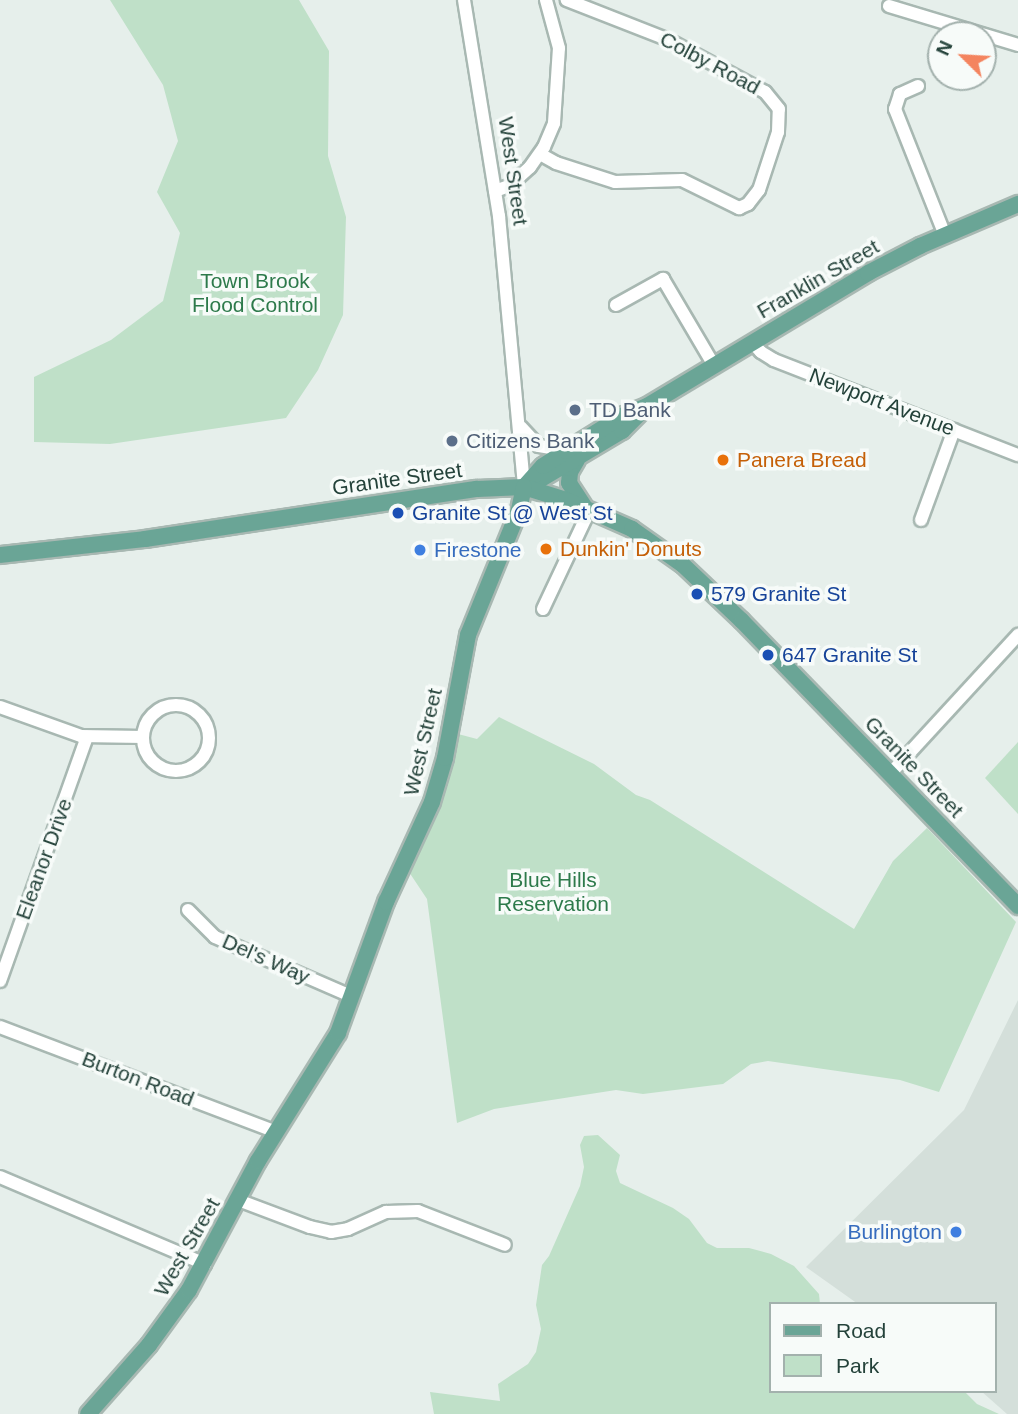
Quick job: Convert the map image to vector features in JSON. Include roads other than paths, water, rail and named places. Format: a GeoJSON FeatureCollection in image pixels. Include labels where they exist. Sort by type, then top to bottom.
{"type":"FeatureCollection","features":[{"type":"Feature","properties":{"kind":"main road","name":"Franklin Street"},"geometry":{"type":"LineString","coordinates":[[524,487],[572,454],[629,426],[647,406],[868,273],[1018,204]]}},
{"type":"Feature","properties":{"kind":"main road"},"geometry":{"type":"LineString","coordinates":[[572,454],[569,483],[587,508]]}},
{"type":"Feature","properties":{"kind":"main road","name":"Granite Street"},"geometry":{"type":"LineString","coordinates":[[0,555],[145,539],[467,490],[524,487],[587,508],[640,533],[683,565],[891,773],[1018,906]]}},
{"type":"Feature","properties":{"kind":"main road","name":"West Street"},"geometry":{"type":"LineString","coordinates":[[88,1414],[157,1335],[205,1264],[276,1132],[326,1055],[353,997],[386,902],[435,794],[445,758],[468,635],[519,510],[524,487]]}},
{"type":"Feature","properties":{"kind":"street","name":"West Street"},"geometry":{"type":"LineString","coordinates":[[464,0],[495,191],[524,487]]}},
{"type":"Feature","properties":{"kind":"street","name":"Colby Road"},"geometry":{"type":"LineString","coordinates":[[540,154],[556,163],[615,182],[682,180],[739,208],[748,204],[759,190],[778,132],[779,109],[765,92],[669,40],[567,0]]}},
{"type":"Feature","properties":{"kind":"street"},"geometry":{"type":"LineString","coordinates":[[495,191],[513,183],[540,154],[554,123],[558,96],[559,48],[551,1]]}},
{"type":"Feature","properties":{"kind":"street"},"geometry":{"type":"LineString","coordinates":[[889,6],[1018,44]]}},
{"type":"Feature","properties":{"kind":"street"},"geometry":{"type":"LineString","coordinates":[[918,86],[900,94],[895,109],[946,235]]}},
{"type":"Feature","properties":{"kind":"street"},"geometry":{"type":"LineString","coordinates":[[616,305],[663,279],[713,365]]}},
{"type":"Feature","properties":{"kind":"street","name":"Newport Avenue"},"geometry":{"type":"LineString","coordinates":[[752,341],[761,352],[774,360],[1018,455]]}},
{"type":"Feature","properties":{"kind":"street"},"geometry":{"type":"LineString","coordinates":[[519,424],[526,435],[539,446],[572,454]]}},
{"type":"Feature","properties":{"kind":"street"},"geometry":{"type":"LineString","coordinates":[[920,520],[954,430]]}},
{"type":"Feature","properties":{"kind":"street"},"geometry":{"type":"LineString","coordinates":[[542,609],[587,508]]}},
{"type":"Feature","properties":{"kind":"street"},"geometry":{"type":"LineString","coordinates":[[891,773],[1018,635]]}},
{"type":"Feature","properties":{"kind":"street"},"geometry":{"type":"LineString","coordinates":[[181,705],[194,709],[204,719],[210,741],[200,762],[188,769],[174,772],[161,768],[150,759],[143,737],[146,723],[155,712],[167,706],[181,705]]}},
{"type":"Feature","properties":{"kind":"street"},"geometry":{"type":"LineString","coordinates":[[0,707],[87,737],[143,737]]}},
{"type":"Feature","properties":{"kind":"street","name":"Eleanor Drive"},"geometry":{"type":"LineString","coordinates":[[0,981],[87,737]]}},
{"type":"Feature","properties":{"kind":"street","name":"Del's Way"},"geometry":{"type":"LineString","coordinates":[[188,910],[215,937],[353,997]]}},
{"type":"Feature","properties":{"kind":"street","name":"Burton Road"},"geometry":{"type":"LineString","coordinates":[[0,1027],[276,1132]]}},
{"type":"Feature","properties":{"kind":"street"},"geometry":{"type":"LineString","coordinates":[[0,1177],[205,1264]]}},
{"type":"Feature","properties":{"kind":"street"},"geometry":{"type":"LineString","coordinates":[[238,1200],[310,1227],[331,1232],[348,1230],[386,1212],[418,1211],[505,1244]]}},
{"type":"Feature","properties":{"kind":"place","name":"TD Bank"},"geometry":{"type":"Point","coordinates":[575,410]}},
{"type":"Feature","properties":{"kind":"place","name":"Citizens Bank"},"geometry":{"type":"Point","coordinates":[452,441]}},
{"type":"Feature","properties":{"kind":"place","name":"Panera Bread"},"geometry":{"type":"Point","coordinates":[723,460]}},
{"type":"Feature","properties":{"kind":"place","name":"Granite St @ West St"},"geometry":{"type":"Point","coordinates":[398,513]}},
{"type":"Feature","properties":{"kind":"place","name":"Dunkin' Donuts"},"geometry":{"type":"Point","coordinates":[546,549]}},
{"type":"Feature","properties":{"kind":"place","name":"Firestone"},"geometry":{"type":"Point","coordinates":[420,550]}},
{"type":"Feature","properties":{"kind":"place","name":"579 Granite St"},"geometry":{"type":"Point","coordinates":[697,594]}},
{"type":"Feature","properties":{"kind":"place","name":"647 Granite St"},"geometry":{"type":"Point","coordinates":[768,655]}},
{"type":"Feature","properties":{"kind":"place","name":"Burlington"},"geometry":{"type":"Point","coordinates":[956,1232]}},
{"type":"Feature","properties":{"kind":"park label","name":"Town Brook Flood Control"},"geometry":{"type":"Point","coordinates":[255,293]}},
{"type":"Feature","properties":{"kind":"park label","name":"Blue Hills Reservation"},"geometry":{"type":"Point","coordinates":[553,892]}}]}
